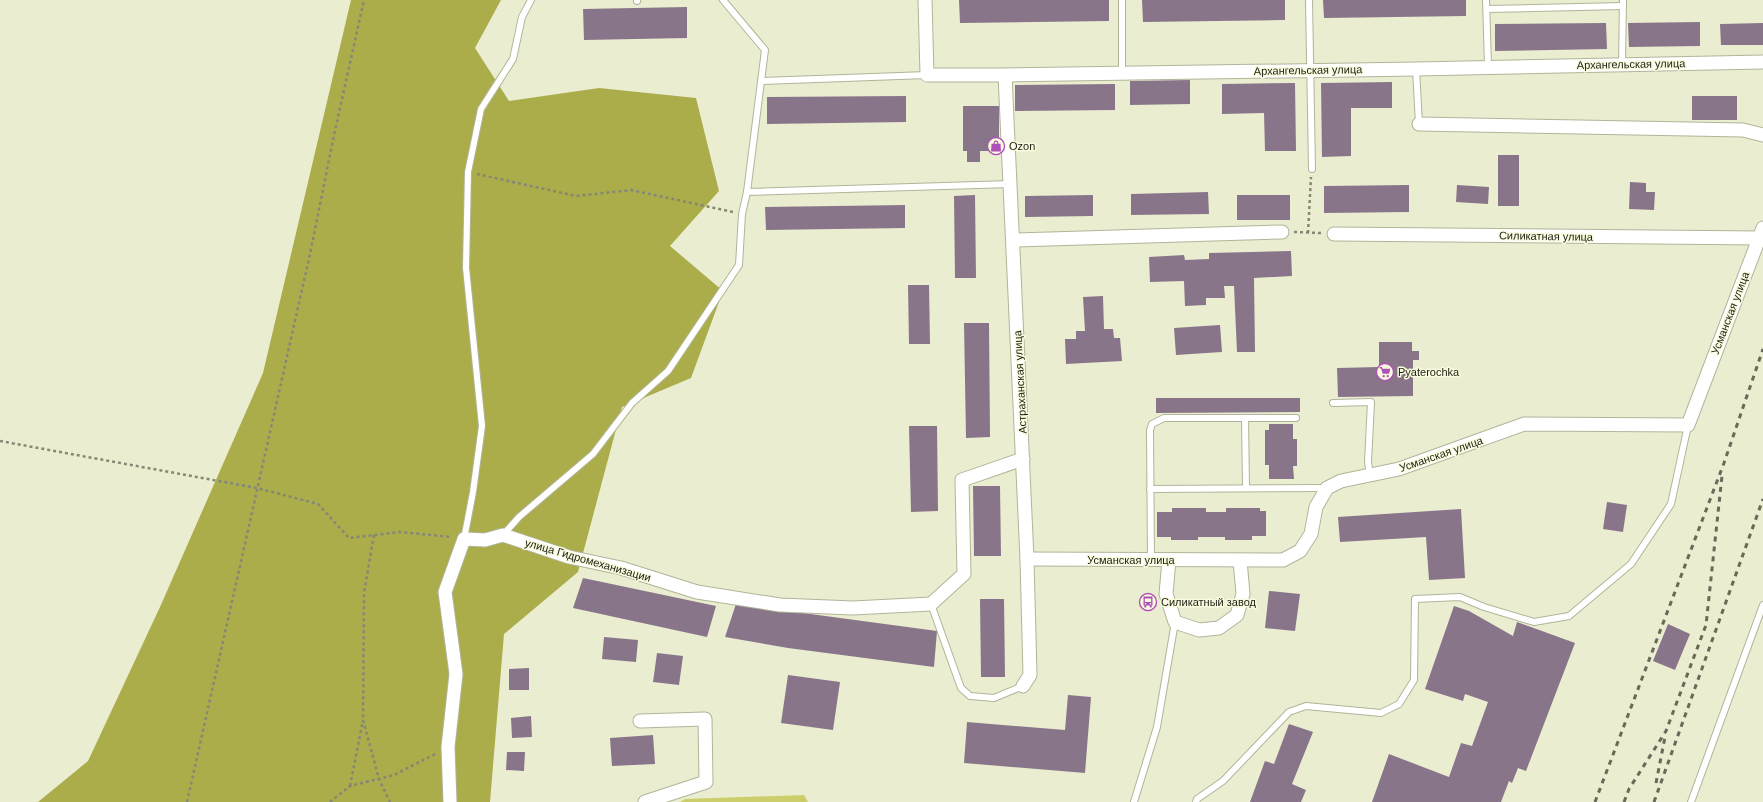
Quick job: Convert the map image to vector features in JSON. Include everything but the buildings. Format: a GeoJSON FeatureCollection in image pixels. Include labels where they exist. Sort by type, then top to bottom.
{"type":"FeatureCollection","features":[{"type":"Feature","properties":{"kind":"street"},"geometry":{"type":"LineString","coordinates":[[924,0],[927,75]]}},
{"type":"Feature","properties":{"kind":"street","name":"Архангельская улица"},"geometry":{"type":"LineString","coordinates":[[927,75],[1416,69],[1488,66],[1763,62]]}},
{"type":"Feature","properties":{"kind":"street","name":"Астраханская улица"},"geometry":{"type":"LineString","coordinates":[[1005,75],[1028,559],[1030,675],[1023,686]]}},
{"type":"Feature","properties":{"kind":"street"},"geometry":{"type":"LineString","coordinates":[[1419,124],[1742,130],[1763,135]]}},
{"type":"Feature","properties":{"kind":"street"},"geometry":{"type":"LineString","coordinates":[[1013,240],[1282,232]]}},
{"type":"Feature","properties":{"kind":"street","name":"Силикатная улица"},"geometry":{"type":"LineString","coordinates":[[1334,234],[1761,233]]}},
{"type":"Feature","properties":{"kind":"street","name":"Усманская улица"},"geometry":{"type":"LineString","coordinates":[[1028,559],[1283,560],[1300,551],[1311,534],[1316,507],[1327,488],[1341,482],[1399,469],[1524,424],[1688,425],[1761,233]]}},
{"type":"Feature","properties":{"kind":"street"},"geometry":{"type":"LineString","coordinates":[[931,604],[964,574],[962,480],[1023,459]]}},
{"type":"Feature","properties":{"kind":"street"},"geometry":{"type":"LineString","coordinates":[[450,802],[448,747],[456,674],[445,592],[464,538],[485,540],[503,535]]}},
{"type":"Feature","properties":{"kind":"street","name":"улица Гидромеханизации"},"geometry":{"type":"LineString","coordinates":[[503,535],[569,557],[621,568],[697,592],[780,605],[853,608],[931,604]]}},
{"type":"Feature","properties":{"kind":"street"},"geometry":{"type":"LineString","coordinates":[[1169,560],[1166,594],[1174,622],[1199,630],[1219,628],[1237,615],[1243,594],[1240,560]]}},
{"type":"Feature","properties":{"kind":"street"},"geometry":{"type":"LineString","coordinates":[[640,721],[705,719],[706,782],[645,802]]}},
{"type":"Feature","properties":{"kind":"lane"},"geometry":{"type":"LineString","coordinates":[[464,538],[473,492],[482,426],[466,268],[468,172],[480,109],[513,59],[522,17],[531,0]]}},
{"type":"Feature","properties":{"kind":"lane"},"geometry":{"type":"LineString","coordinates":[[503,535],[519,517],[593,454],[632,403],[668,371],[739,265],[742,214],[747,192],[765,50],[723,0]]}},
{"type":"Feature","properties":{"kind":"lane"},"geometry":{"type":"LineString","coordinates":[[1122,0],[1122,73]]}},
{"type":"Feature","properties":{"kind":"lane"},"geometry":{"type":"LineString","coordinates":[[1309,0],[1312,169]]}},
{"type":"Feature","properties":{"kind":"lane"},"geometry":{"type":"LineString","coordinates":[[1486,0],[1488,66]]}},
{"type":"Feature","properties":{"kind":"lane"},"geometry":{"type":"LineString","coordinates":[[1487,9],[1623,3],[1622,64]]}},
{"type":"Feature","properties":{"kind":"lane"},"geometry":{"type":"LineString","coordinates":[[1416,69],[1419,124]]}},
{"type":"Feature","properties":{"kind":"lane"},"geometry":{"type":"LineString","coordinates":[[762,81],[927,75]]}},
{"type":"Feature","properties":{"kind":"lane"},"geometry":{"type":"LineString","coordinates":[[747,192],[1011,184]]}},
{"type":"Feature","properties":{"kind":"lane"},"geometry":{"type":"LineString","coordinates":[[1333,403],[1371,402],[1368,462],[1370,475]]}},
{"type":"Feature","properties":{"kind":"lane"},"geometry":{"type":"LineString","coordinates":[[1151,560],[1150,430],[1152,424],[1164,418],[1296,418]]}},
{"type":"Feature","properties":{"kind":"lane"},"geometry":{"type":"LineString","coordinates":[[1245,418],[1246,488]]}},
{"type":"Feature","properties":{"kind":"lane"},"geometry":{"type":"LineString","coordinates":[[1196,802],[1197,799],[1223,781],[1289,712],[1306,706],[1381,713],[1399,704],[1414,680],[1415,599],[1460,597],[1484,608],[1534,622],[1568,616],[1631,564],[1671,504],[1688,425]]}},
{"type":"Feature","properties":{"kind":"lane"},"geometry":{"type":"LineString","coordinates":[[1150,489],[1327,488]]}},
{"type":"Feature","properties":{"kind":"lane"},"geometry":{"type":"LineString","coordinates":[[931,604],[961,688],[970,696],[994,698],[1023,686]]}},
{"type":"Feature","properties":{"kind":"lane"},"geometry":{"type":"LineString","coordinates":[[1691,802],[1763,605]]}},
{"type":"Feature","properties":{"kind":"lane"},"geometry":{"type":"LineString","coordinates":[[1134,802],[1156,727],[1174,622]]}},
{"type":"Feature","properties":{"kind":"path"},"geometry":{"type":"LineString","coordinates":[[187,802],[310,254],[334,134],[364,0]]}},
{"type":"Feature","properties":{"kind":"path"},"geometry":{"type":"LineString","coordinates":[[1308,233],[1312,169]]}},
{"type":"Feature","properties":{"kind":"path"},"geometry":{"type":"LineString","coordinates":[[468,172],[576,196],[630,190],[742,214]]}},
{"type":"Feature","properties":{"kind":"path"},"geometry":{"type":"LineString","coordinates":[[1282,232],[1334,234]]}},
{"type":"Feature","properties":{"kind":"path"},"geometry":{"type":"LineString","coordinates":[[0,441],[257,488],[318,504],[349,538],[400,532],[464,538]]}},
{"type":"Feature","properties":{"kind":"path"},"geometry":{"type":"LineString","coordinates":[[350,786],[363,720],[364,594],[374,535]]}},
{"type":"Feature","properties":{"kind":"path"},"geometry":{"type":"LineString","coordinates":[[363,720],[379,779],[390,802]]}},
{"type":"Feature","properties":{"kind":"path"},"geometry":{"type":"LineString","coordinates":[[330,802],[350,786],[394,775],[448,747]]}},
{"type":"Feature","properties":{"kind":"shaded area"},"geometry":{"type":"Polygon","coordinates":[[[351,0],[501,0],[475,48],[509,101],[599,88],[696,98],[719,191],[670,246],[723,291],[691,378],[622,407],[578,572],[504,634],[490,802],[38,802],[88,761],[160,607],[263,373],[351,0]]]}},
{"type":"Feature","properties":{"kind":"shaded area"},"geometry":{"type":"Polygon","coordinates":[[[804,795],[808,802],[680,802],[685,799],[804,795]]]}},
{"type":"Feature","properties":{"kind":"railway"},"geometry":{"type":"LineString","coordinates":[[1595,802],[1724,463],[1763,349]]}},
{"type":"Feature","properties":{"kind":"railway"},"geometry":{"type":"LineString","coordinates":[[1624,802],[1629,789],[1666,731],[1706,625],[1722,476]]}},
{"type":"Feature","properties":{"kind":"railway"},"geometry":{"type":"LineString","coordinates":[[1654,802],[1763,499]]}},
{"type":"Feature","properties":{"kind":"railway"},"geometry":{"type":"LineString","coordinates":[[1656,783],[1665,737]]}},
{"type":"Feature","properties":{"kind":"place","name":"Ozon"},"geometry":{"type":"Point","coordinates":[996,146]}},
{"type":"Feature","properties":{"kind":"place","name":"Pyaterochka"},"geometry":{"type":"Point","coordinates":[1385,372]}},
{"type":"Feature","properties":{"kind":"place","name":"Силикатный завод"},"geometry":{"type":"Point","coordinates":[1148,602]}}]}
